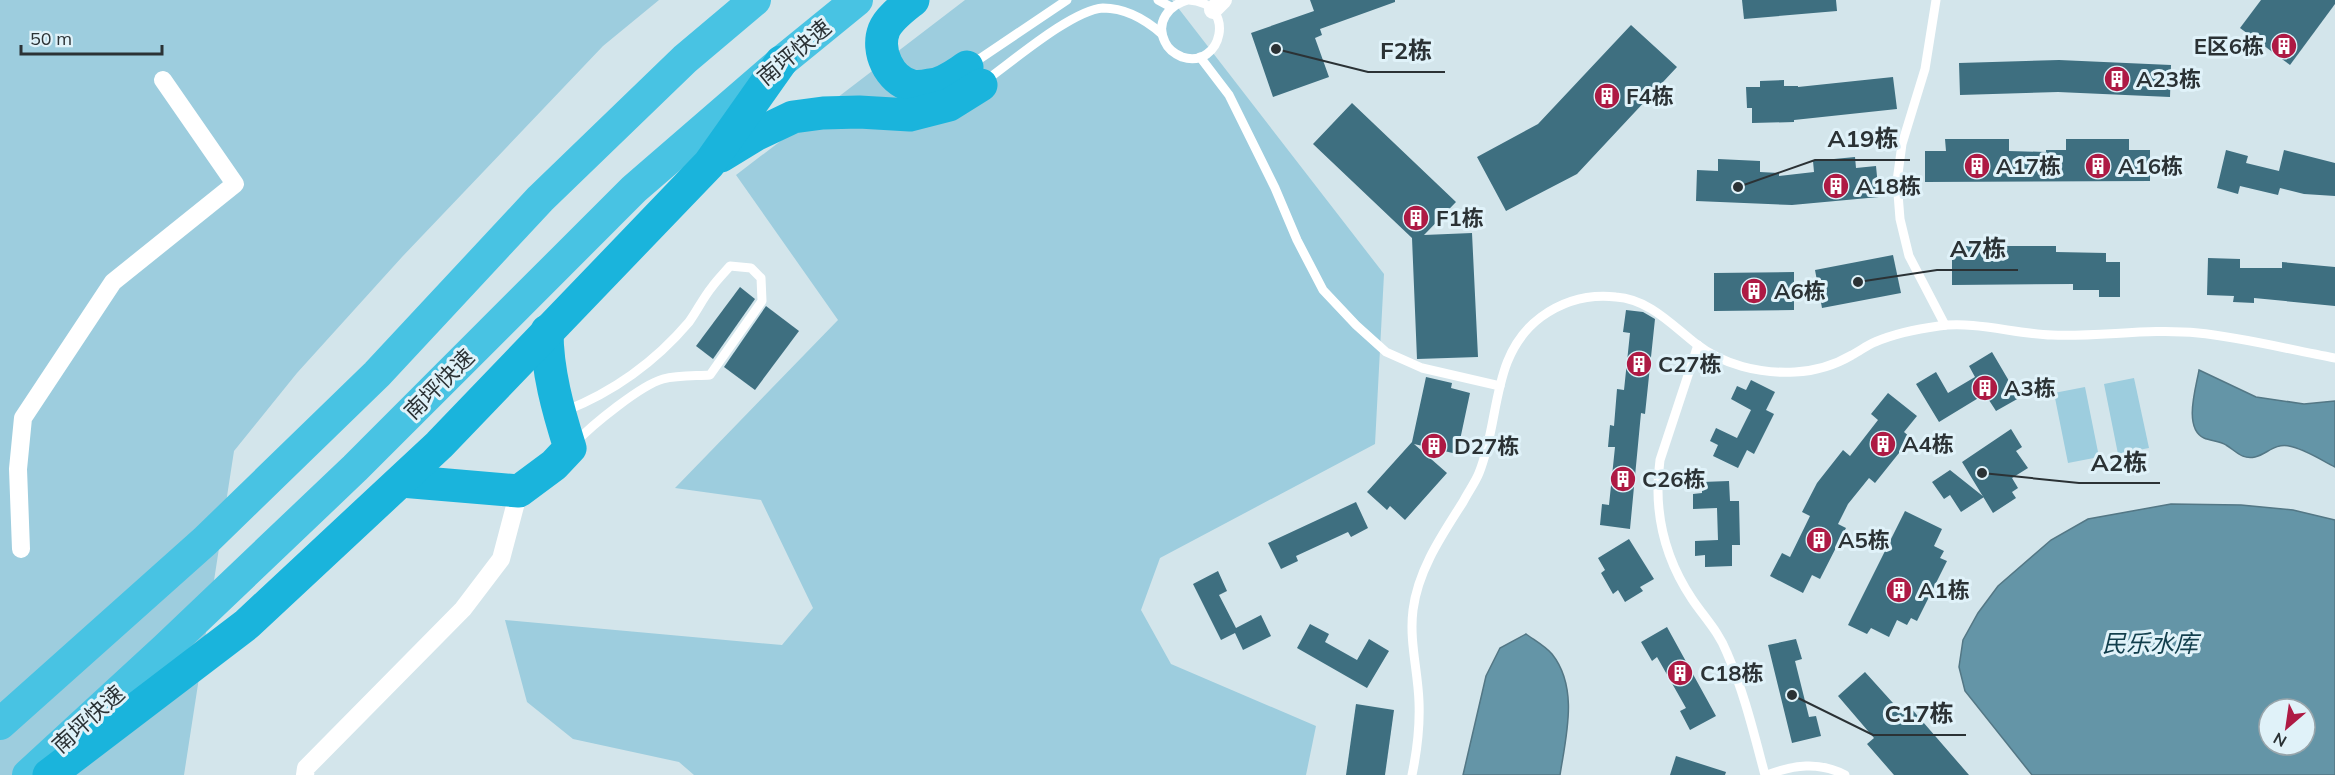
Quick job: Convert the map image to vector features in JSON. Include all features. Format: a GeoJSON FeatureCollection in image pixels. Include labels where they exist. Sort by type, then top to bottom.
{"type":"FeatureCollection","features":[{"type":"Feature","properties":{"kind":"highway"},"geometry":{"type":"LineString","coordinates":[[0,724],[205,541],[377,374],[540,199],[685,59],[755,0]]}},
{"type":"Feature","properties":{"kind":"highway","name":"南坪快速"},"geometry":{"type":"LineString","coordinates":[[28,775],[166,648],[355,468],[634,189],[781,62],[857,0]]}},
{"type":"Feature","properties":{"kind":"highway"},"geometry":{"type":"LineString","coordinates":[[913,0],[892,18],[884,29],[881,45],[886,64],[896,77],[912,86],[933,85],[974,76]]}},
{"type":"Feature","properties":{"kind":"highway"},"geometry":{"type":"LineString","coordinates":[[49,775],[247,624],[439,444],[709,164],[781,62]]}},
{"type":"Feature","properties":{"kind":"highway"},"geometry":{"type":"LineString","coordinates":[[709,164],[757,134],[793,117],[859,112],[910,115],[949,105],[974,76]]}},
{"type":"Feature","properties":{"kind":"highway"},"geometry":{"type":"LineString","coordinates":[[400,481],[519,491],[554,465],[570,448],[559,413],[547,357],[548,331]]}},
{"type":"Feature","properties":{"kind":"street"},"geometry":{"type":"LineString","coordinates":[[21,549],[18,469],[23,418],[113,282],[235,184],[163,80]]}},
{"type":"Feature","properties":{"kind":"street"},"geometry":{"type":"LineString","coordinates":[[305,775],[306,768],[463,609],[501,559],[519,491]]}},
{"type":"Feature","properties":{"kind":"lane"},"geometry":{"type":"LineString","coordinates":[[974,76],[1067,0]]}},
{"type":"Feature","properties":{"kind":"lane"},"geometry":{"type":"LineString","coordinates":[[1158,0],[1171,7]]}},
{"type":"Feature","properties":{"kind":"lane"},"geometry":{"type":"LineString","coordinates":[[1188,0],[1218,5],[1220,27],[1215,45],[1200,57],[1190,58],[1171,51],[1162,34],[1165,15],[1171,7],[1188,0]]}},
{"type":"Feature","properties":{"kind":"lane"},"geometry":{"type":"LineString","coordinates":[[1936,0],[1925,69],[1902,144],[1897,181],[1900,219],[1910,256],[1945,325]]}},
{"type":"Feature","properties":{"kind":"lane"},"geometry":{"type":"LineString","coordinates":[[974,76],[1081,15],[1103,8],[1126,12],[1146,20],[1162,34]]}},
{"type":"Feature","properties":{"kind":"lane"},"geometry":{"type":"LineString","coordinates":[[1200,57],[1229,95],[1323,290],[1386,352],[1422,368],[1500,386]]}},
{"type":"Feature","properties":{"kind":"lane"},"geometry":{"type":"LineString","coordinates":[[559,413],[585,403],[612,388],[656,357],[690,321],[713,285],[730,267],[751,268],[761,278],[762,301],[710,375],[662,379],[591,426],[570,448]]}},
{"type":"Feature","properties":{"kind":"lane"},"geometry":{"type":"LineString","coordinates":[[1412,775],[1419,727],[1417,677],[1412,643],[1413,608],[1422,575],[1479,475],[1492,431],[1500,386],[1509,354],[1528,327],[1554,307],[1586,297],[1619,297],[1651,307],[1698,345],[1720,358],[1746,368],[1772,372],[1799,372],[1825,367],[1849,357],[1872,343],[1908,330],[1945,325],[2079,336],[2140,331],[2199,333],[2335,358]]}},
{"type":"Feature","properties":{"kind":"lane"},"geometry":{"type":"LineString","coordinates":[[1698,345],[1660,460],[1659,516],[1667,552],[1674,569],[1727,650],[1766,775],[1788,767],[1812,765],[1836,770],[1845,775]]}},
{"type":"Feature","properties":{"kind":"shaded area"},"geometry":{"type":"Polygon","coordinates":[[[0,0],[659,0],[603,46],[402,257],[297,373],[234,451],[184,775],[0,775],[0,0]]]}},
{"type":"Feature","properties":{"kind":"shaded area"},"geometry":{"type":"Polygon","coordinates":[[[965,0],[1172,0],[1384,274],[1375,444],[1160,558],[1141,610],[1171,664],[1316,726],[1306,775],[694,775],[679,762],[573,739],[527,702],[505,620],[782,645],[813,608],[761,500],[675,488],[838,320],[736,175],[965,0]]]}},
{"type":"Feature","properties":{"kind":"shaded area"},"geometry":{"type":"Polygon","coordinates":[[[2134,378],[2149,448],[2118,454],[2104,384],[2134,378]]]}},
{"type":"Feature","properties":{"kind":"shaded area"},"geometry":{"type":"Polygon","coordinates":[[[2085,387],[2099,457],[2068,463],[2054,393],[2085,387]]]}},
{"type":"Feature","properties":{"kind":"water"},"geometry":{"type":"Polygon","coordinates":[[[2199,370],[2256,397],[2304,404],[2335,401],[2335,467],[2295,447],[2279,446],[2250,458],[2224,444],[2204,438],[2194,426],[2192,417],[2199,370]]]}},
{"type":"Feature","properties":{"kind":"water","name":"民乐水库"},"geometry":{"type":"Polygon","coordinates":[[[2171,504],[2241,505],[2293,510],[2335,520],[2335,775],[2032,775],[1965,691],[1959,667],[1963,640],[1978,613],[1998,586],[2051,540],[2088,519],[2171,504]]]}},
{"type":"Feature","properties":{"kind":"water"},"geometry":{"type":"Polygon","coordinates":[[[1526,634],[1552,654],[1565,682],[1568,713],[1560,775],[1463,775],[1486,676],[1500,648],[1526,634]]]}},
{"type":"Feature","properties":{"kind":"building"},"geometry":{"type":"Polygon","coordinates":[[[1310,0],[1395,0],[1395,2],[1320,29],[1322,35],[1315,38],[1329,77],[1273,97],[1251,33],[1314,11],[1310,0]]]}},
{"type":"Feature","properties":{"kind":"building"},"geometry":{"type":"Polygon","coordinates":[[[1742,0],[1836,0],[1837,11],[1744,19],[1742,0]]]}},
{"type":"Feature","properties":{"kind":"building","name":"E区6栋"},"geometry":{"type":"Polygon","coordinates":[[[2261,0],[2335,0],[2335,4],[2290,65],[2240,28],[2261,0]]]}},
{"type":"Feature","properties":{"kind":"building","name":"F4栋"},"geometry":{"type":"Polygon","coordinates":[[[1631,25],[1677,67],[1577,174],[1506,211],[1477,157],[1538,124],[1631,25]]]}},
{"type":"Feature","properties":{"kind":"building"},"geometry":{"type":"Polygon","coordinates":[[[2059,60],[2171,65],[2170,97],[2058,92],[1960,95],[1959,63],[2059,60]]]}},
{"type":"Feature","properties":{"kind":"building"},"geometry":{"type":"Polygon","coordinates":[[[1893,77],[1897,109],[1794,120],[1794,122],[1752,123],[1752,108],[1747,108],[1746,87],[1760,87],[1760,81],[1784,80],[1784,86],[1798,87],[1893,77]]]}},
{"type":"Feature","properties":{"kind":"building","name":"F1栋"},"geometry":{"type":"Polygon","coordinates":[[[1352,103],[1456,202],[1424,235],[1472,233],[1478,357],[1417,359],[1412,238],[1313,144],[1352,103]]]}},
{"type":"Feature","properties":{"kind":"building"},"geometry":{"type":"Polygon","coordinates":[[[1945,139],[2009,139],[2009,151],[2046,152],[2046,150],[2066,150],[2066,139],[2129,139],[2129,150],[2150,150],[2150,181],[1925,182],[1925,151],[1946,151],[1945,139]]]}},
{"type":"Feature","properties":{"kind":"building"},"geometry":{"type":"Polygon","coordinates":[[[2226,150],[2248,156],[2246,163],[2279,171],[2284,150],[2335,163],[2335,196],[2304,194],[2280,188],[2278,195],[2240,186],[2238,194],[2217,188],[2226,150]]]}},
{"type":"Feature","properties":{"kind":"building"},"geometry":{"type":"Polygon","coordinates":[[[1855,157],[1856,168],[1876,166],[1879,197],[1792,205],[1696,201],[1697,170],[1718,171],[1718,159],[1760,161],[1760,172],[1779,173],[1779,176],[1814,172],[1813,161],[1855,157]]]}},
{"type":"Feature","properties":{"kind":"building"},"geometry":{"type":"Polygon","coordinates":[[[1952,246],[2056,246],[2056,252],[2106,253],[2106,262],[2120,262],[2120,297],[2099,297],[2099,290],[2073,290],[2073,284],[1952,285],[1952,246]]]}},
{"type":"Feature","properties":{"kind":"building"},"geometry":{"type":"Polygon","coordinates":[[[1893,255],[1901,293],[1822,308],[1815,270],[1893,255]]]}},
{"type":"Feature","properties":{"kind":"building"},"geometry":{"type":"Polygon","coordinates":[[[2208,258],[2240,259],[2240,268],[2282,268],[2282,262],[2335,267],[2335,306],[2254,298],[2254,303],[2233,302],[2234,296],[2207,295],[2208,258]]]}},
{"type":"Feature","properties":{"kind":"building","name":"A6栋"},"geometry":{"type":"Polygon","coordinates":[[[1794,272],[1794,310],[1714,311],[1714,273],[1794,272]]]}},
{"type":"Feature","properties":{"kind":"building"},"geometry":{"type":"Polygon","coordinates":[[[740,287],[755,299],[713,359],[696,346],[740,287]]]}},
{"type":"Feature","properties":{"kind":"building"},"geometry":{"type":"Polygon","coordinates":[[[766,306],[799,331],[755,390],[724,367],[766,306]]]}},
{"type":"Feature","properties":{"kind":"building"},"geometry":{"type":"Polygon","coordinates":[[[1626,310],[1643,312],[1655,319],[1645,414],[1641,413],[1630,529],[1600,525],[1602,504],[1609,505],[1615,447],[1608,447],[1610,425],[1614,426],[1617,389],[1624,390],[1630,333],[1623,332],[1626,310]]]}},
{"type":"Feature","properties":{"kind":"building","name":"A3栋"},"geometry":{"type":"Polygon","coordinates":[[[1992,352],[2019,398],[1996,411],[1985,394],[1939,422],[1916,384],[1936,372],[1948,393],[1975,377],[1969,366],[1992,352]]]}},
{"type":"Feature","properties":{"kind":"building","name":"D27栋"},"geometry":{"type":"Polygon","coordinates":[[[1426,377],[1452,383],[1451,388],[1470,393],[1457,454],[1414,444],[1447,473],[1405,520],[1390,506],[1387,510],[1367,492],[1412,442],[1426,377]]]}},
{"type":"Feature","properties":{"kind":"building"},"geometry":{"type":"Polygon","coordinates":[[[1751,380],[1775,392],[1766,410],[1774,414],[1754,454],[1747,450],[1738,468],[1713,456],[1718,445],[1710,441],[1716,428],[1737,438],[1751,410],[1731,399],[1737,386],[1746,390],[1751,380]]]}},
{"type":"Feature","properties":{"kind":"building"},"geometry":{"type":"Polygon","coordinates":[[[1888,393],[1917,416],[1904,432],[1911,438],[1875,483],[1869,478],[1848,504],[1838,524],[1846,528],[1820,579],[1812,575],[1803,593],[1770,576],[1782,553],[1790,557],[1810,516],[1802,512],[1817,483],[1843,450],[1850,456],[1878,420],[1871,414],[1888,393]]]}},
{"type":"Feature","properties":{"kind":"building"},"geometry":{"type":"Polygon","coordinates":[[[2011,429],[2022,447],[2016,451],[2028,468],[2012,478],[2018,488],[2012,492],[2016,498],[1993,513],[1962,462],[2011,429]]]}},
{"type":"Feature","properties":{"kind":"building"},"geometry":{"type":"Polygon","coordinates":[[[1950,470],[1984,497],[1961,512],[1950,495],[1944,499],[1932,482],[1950,470]]]}},
{"type":"Feature","properties":{"kind":"building"},"geometry":{"type":"Polygon","coordinates":[[[1729,481],[1730,501],[1739,501],[1740,545],[1732,545],[1732,566],[1705,567],[1705,555],[1695,556],[1695,541],[1718,540],[1717,508],[1693,509],[1693,494],[1702,493],[1702,482],[1729,481]]]}},
{"type":"Feature","properties":{"kind":"building"},"geometry":{"type":"Polygon","coordinates":[[[1356,502],[1368,528],[1351,537],[1348,532],[1296,556],[1298,561],[1281,569],[1268,543],[1356,502]]]}},
{"type":"Feature","properties":{"kind":"building","name":"A1栋"},"geometry":{"type":"Polygon","coordinates":[[[1905,511],[1942,529],[1934,546],[1944,551],[1940,558],[1947,561],[1917,621],[1911,618],[1907,625],[1897,620],[1889,637],[1871,628],[1867,634],[1848,625],[1905,511]]]}},
{"type":"Feature","properties":{"kind":"building"},"geometry":{"type":"Polygon","coordinates":[[[1629,539],[1654,579],[1640,587],[1643,591],[1625,602],[1618,590],[1613,594],[1601,573],[1605,570],[1598,558],[1629,539]]]}},
{"type":"Feature","properties":{"kind":"building"},"geometry":{"type":"Polygon","coordinates":[[[1218,571],[1227,591],[1219,595],[1236,628],[1261,615],[1271,636],[1243,650],[1235,633],[1221,640],[1193,584],[1218,571]]]}},
{"type":"Feature","properties":{"kind":"building"},"geometry":{"type":"Polygon","coordinates":[[[1310,624],[1329,634],[1325,642],[1357,660],[1369,639],[1389,651],[1367,688],[1297,648],[1310,624]]]}},
{"type":"Feature","properties":{"kind":"building","name":"C18栋"},"geometry":{"type":"Polygon","coordinates":[[[1667,627],[1716,716],[1690,730],[1680,711],[1686,708],[1657,657],[1652,661],[1641,642],[1667,627]]]}},
{"type":"Feature","properties":{"kind":"building"},"geometry":{"type":"Polygon","coordinates":[[[1796,639],[1802,659],[1795,661],[1809,717],[1816,716],[1821,736],[1792,743],[1768,645],[1796,639]]]}},
{"type":"Feature","properties":{"kind":"building"},"geometry":{"type":"Polygon","coordinates":[[[1865,672],[1902,713],[1910,707],[1969,775],[1894,775],[1867,744],[1874,738],[1838,696],[1865,672]]]}},
{"type":"Feature","properties":{"kind":"building"},"geometry":{"type":"Polygon","coordinates":[[[1356,704],[1394,710],[1385,775],[1346,775],[1356,704]]]}},
{"type":"Feature","properties":{"kind":"building"},"geometry":{"type":"Polygon","coordinates":[[[1676,756],[1726,772],[1725,775],[1670,775],[1676,756]]]}},
{"type":"Feature","properties":{"kind":"place","name":"E区6栋"},"geometry":{"type":"Point","coordinates":[2284,46]}},
{"type":"Feature","properties":{"kind":"place","name":"F2栋"},"geometry":{"type":"Point","coordinates":[1276,49]}},
{"type":"Feature","properties":{"kind":"place","name":"A23栋"},"geometry":{"type":"Point","coordinates":[2117,79]}},
{"type":"Feature","properties":{"kind":"place","name":"F4栋"},"geometry":{"type":"Point","coordinates":[1607,96]}},
{"type":"Feature","properties":{"kind":"place","name":"A17栋"},"geometry":{"type":"Point","coordinates":[1977,166]}},
{"type":"Feature","properties":{"kind":"place","name":"A16栋"},"geometry":{"type":"Point","coordinates":[2098,166]}},
{"type":"Feature","properties":{"kind":"place","name":"A18栋"},"geometry":{"type":"Point","coordinates":[1836,186]}},
{"type":"Feature","properties":{"kind":"place","name":"A19栋"},"geometry":{"type":"Point","coordinates":[1738,187]}},
{"type":"Feature","properties":{"kind":"place","name":"F1栋"},"geometry":{"type":"Point","coordinates":[1416,218]}},
{"type":"Feature","properties":{"kind":"place","name":"A7栋"},"geometry":{"type":"Point","coordinates":[1858,282]}},
{"type":"Feature","properties":{"kind":"place","name":"A6栋"},"geometry":{"type":"Point","coordinates":[1754,291]}},
{"type":"Feature","properties":{"kind":"place","name":"C27栋"},"geometry":{"type":"Point","coordinates":[1639,364]}},
{"type":"Feature","properties":{"kind":"place","name":"A3栋"},"geometry":{"type":"Point","coordinates":[1985,388]}},
{"type":"Feature","properties":{"kind":"place","name":"A4栋"},"geometry":{"type":"Point","coordinates":[1883,444]}},
{"type":"Feature","properties":{"kind":"place","name":"D27栋"},"geometry":{"type":"Point","coordinates":[1434,446]}},
{"type":"Feature","properties":{"kind":"place","name":"A2栋"},"geometry":{"type":"Point","coordinates":[1982,473]}},
{"type":"Feature","properties":{"kind":"place","name":"C26栋"},"geometry":{"type":"Point","coordinates":[1623,479]}},
{"type":"Feature","properties":{"kind":"place","name":"A5栋"},"geometry":{"type":"Point","coordinates":[1819,540]}},
{"type":"Feature","properties":{"kind":"place","name":"A1栋"},"geometry":{"type":"Point","coordinates":[1899,590]}},
{"type":"Feature","properties":{"kind":"place","name":"C18栋"},"geometry":{"type":"Point","coordinates":[1680,673]}},
{"type":"Feature","properties":{"kind":"place","name":"C17栋"},"geometry":{"type":"Point","coordinates":[1792,695]}}]}
